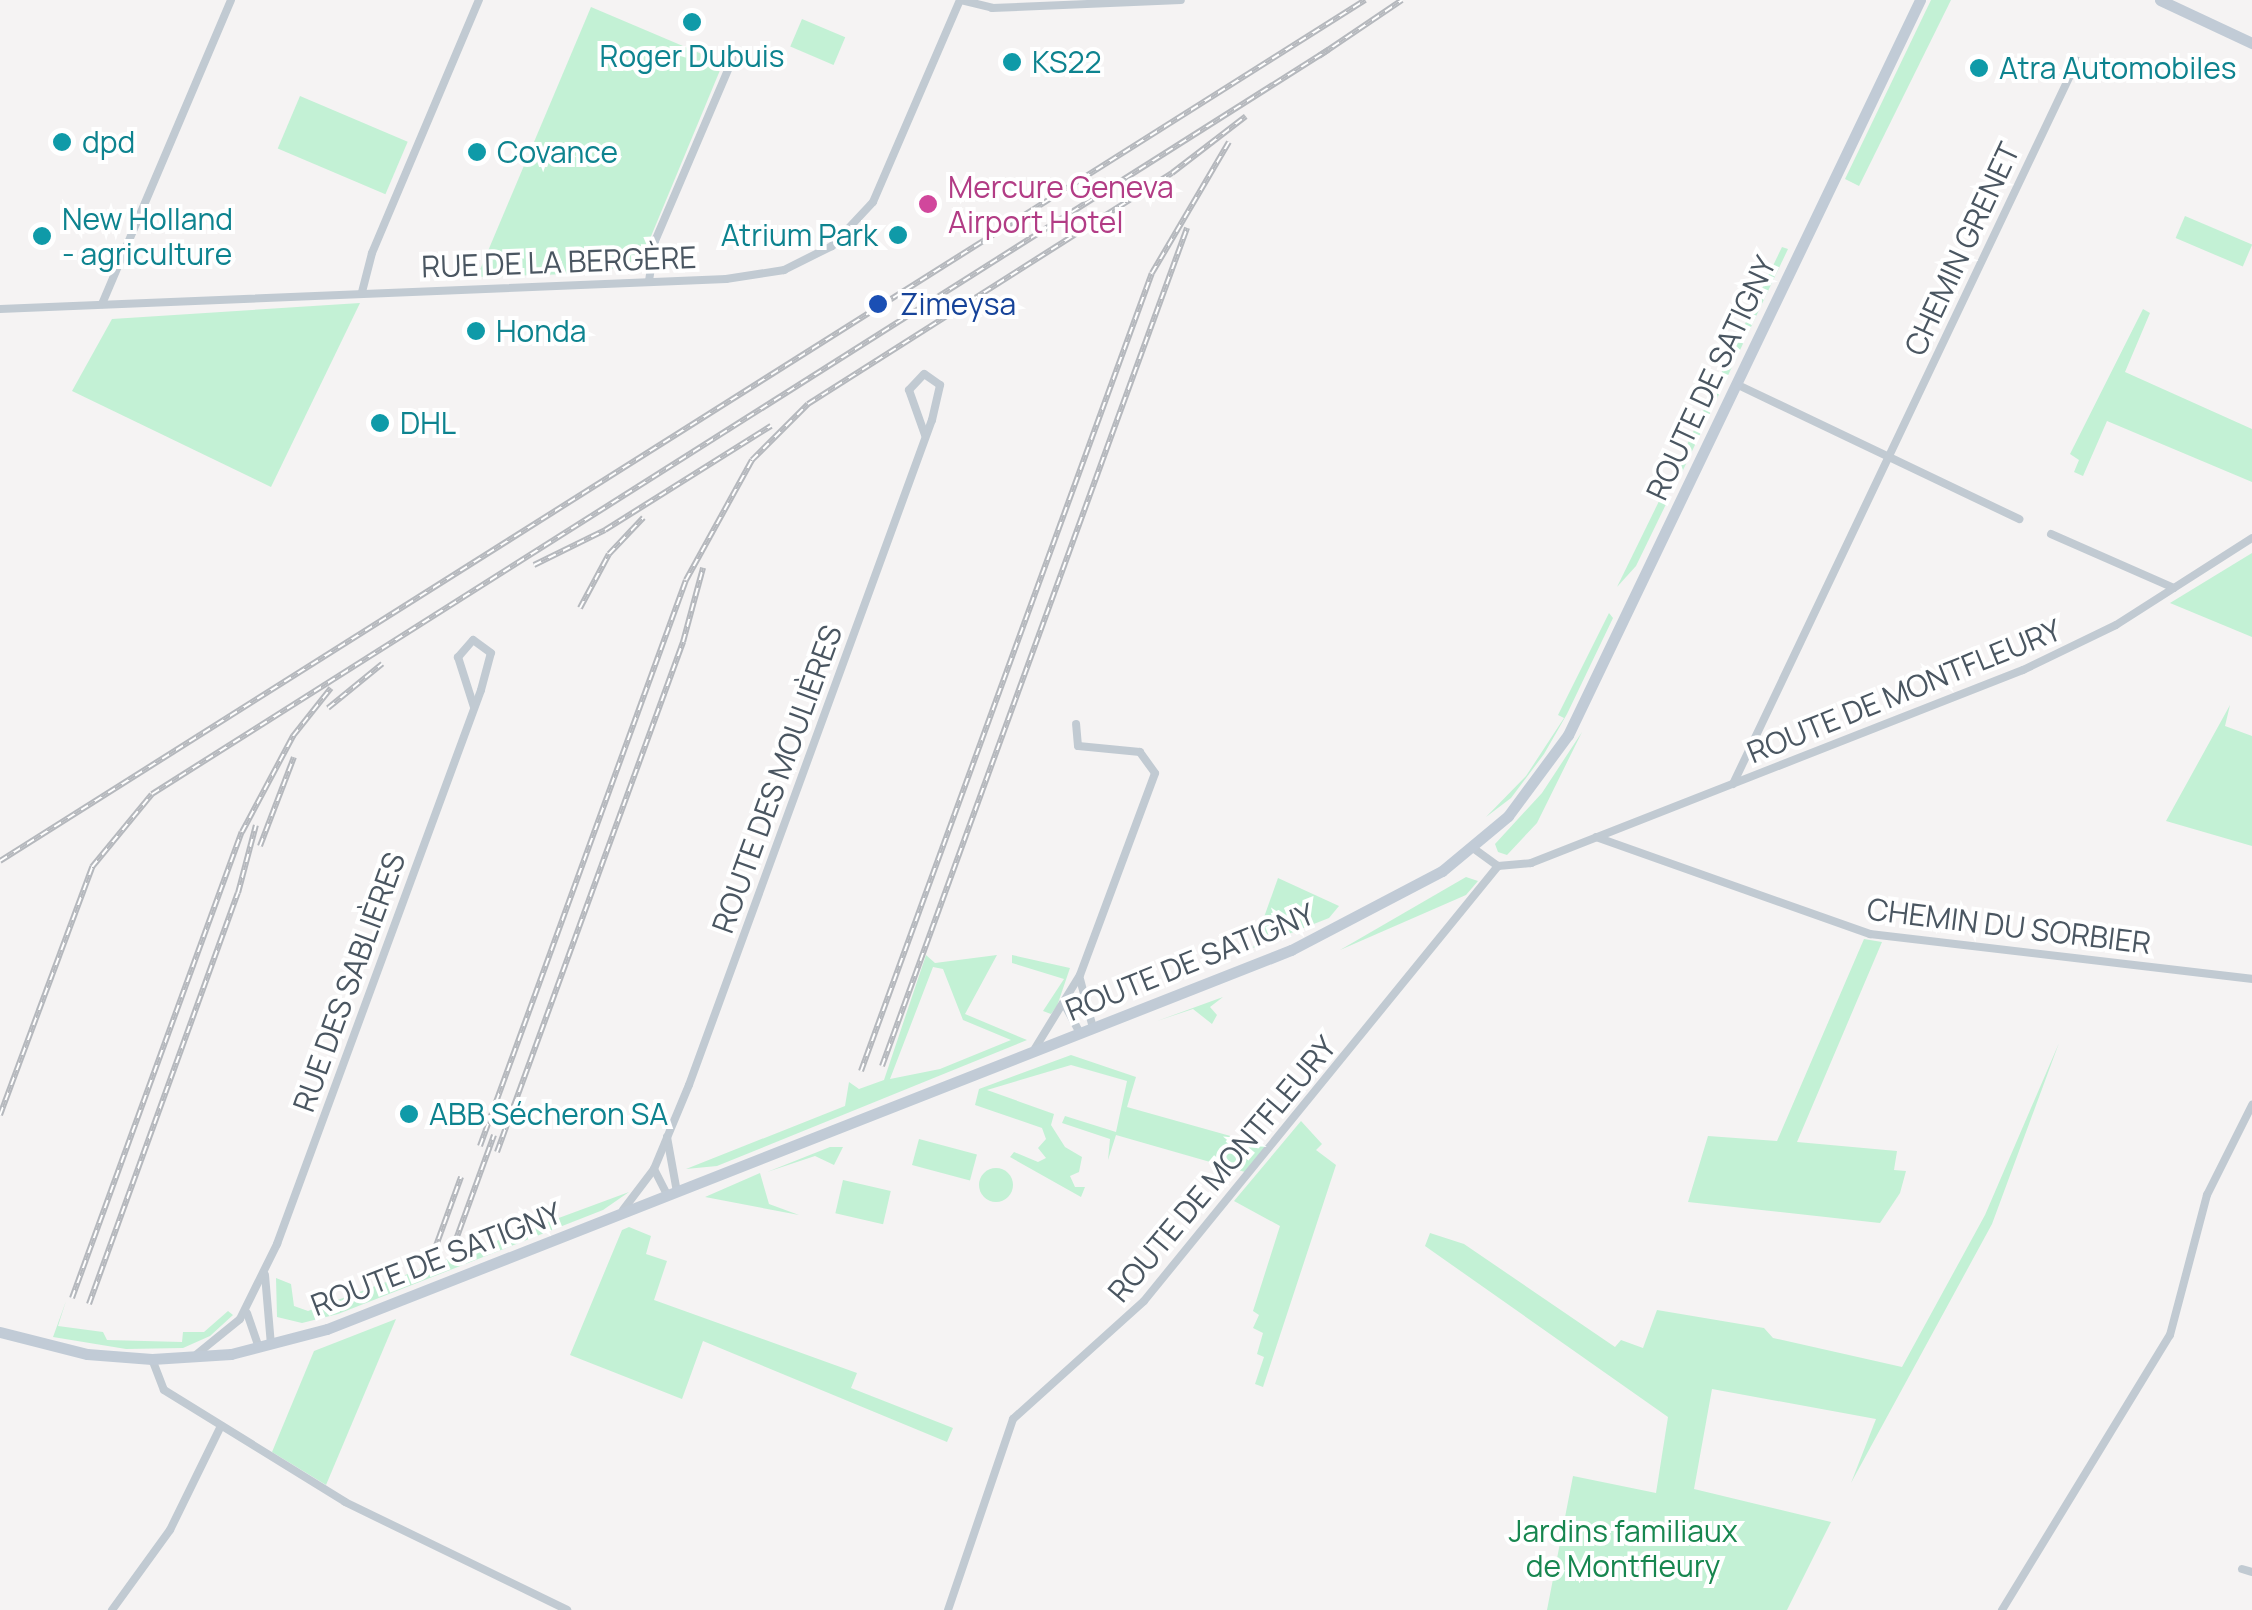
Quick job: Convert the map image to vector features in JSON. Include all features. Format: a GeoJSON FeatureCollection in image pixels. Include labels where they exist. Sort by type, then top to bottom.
{"type":"FeatureCollection","features":[{"type":"Feature","properties":{"kind":"street"},"geometry":{"type":"LineString","coordinates":[[102,304],[231,0]]}},
{"type":"Feature","properties":{"kind":"street"},"geometry":{"type":"LineString","coordinates":[[362,292],[372,253],[479,0]]}},
{"type":"Feature","properties":{"kind":"street"},"geometry":{"type":"LineString","coordinates":[[960,0],[992,8],[1181,0]]}},
{"type":"Feature","properties":{"kind":"street","name":"RUE DE LA BERGÈRE"},"geometry":{"type":"LineString","coordinates":[[0,309],[770,274],[803,263],[844,237],[881,187],[960,0]]}},
{"type":"Feature","properties":{"kind":"street","name":"ROUTE DE SATIGNY"},"geometry":{"type":"LineString","coordinates":[[0,1332],[88,1354],[152,1360],[265,1347],[618,1215],[1327,935],[1406,894],[1473,848],[1531,790],[1568,735],[1920,0]]}},
{"type":"Feature","properties":{"kind":"street"},"geometry":{"type":"LineString","coordinates":[[2160,0],[2252,43]]}},
{"type":"Feature","properties":{"kind":"street"},"geometry":{"type":"LineString","coordinates":[[649,281],[655,240],[733,58]]}},
{"type":"Feature","properties":{"kind":"street","name":"CHEMIN GRENET"},"geometry":{"type":"LineString","coordinates":[[1733,784],[2077,61]]}},
{"type":"Feature","properties":{"kind":"street","name":"ROUTE DES MOULIÈRES"},"geometry":{"type":"LineString","coordinates":[[654,1169],[667,1138],[925,435],[941,390],[924,374],[908,390],[925,435]]}},
{"type":"Feature","properties":{"kind":"street"},"geometry":{"type":"LineString","coordinates":[[1736,384],[2019,518]]}},
{"type":"Feature","properties":{"kind":"street"},"geometry":{"type":"LineString","coordinates":[[2052,534],[2174,588]]}},
{"type":"Feature","properties":{"kind":"street","name":"ROUTE DE MONTFLEURY"},"geometry":{"type":"LineString","coordinates":[[948,1610],[1014,1419],[1144,1301],[1498,866],[1531,863],[2052,658],[2252,538]]}},
{"type":"Feature","properties":{"kind":"street","name":"RUE DES SABLIÈRES"},"geometry":{"type":"LineString","coordinates":[[192,1358],[248,1308],[265,1273],[474,707],[491,657],[485,644],[473,640],[458,656],[474,707]]}},
{"type":"Feature","properties":{"kind":"street"},"geometry":{"type":"LineString","coordinates":[[1031,1053],[1066,1006],[1080,975],[1155,767],[1140,752],[1078,746],[1076,724]]}},
{"type":"Feature","properties":{"kind":"street","name":"CHEMIN DU SORBIER"},"geometry":{"type":"LineString","coordinates":[[1596,838],[1870,934],[2252,979]]}},
{"type":"Feature","properties":{"kind":"street"},"geometry":{"type":"LineString","coordinates":[[1473,848],[1498,866]]}},
{"type":"Feature","properties":{"kind":"street"},"geometry":{"type":"LineString","coordinates":[[1080,975],[1086,1031]]}},
{"type":"Feature","properties":{"kind":"street"},"geometry":{"type":"LineString","coordinates":[[1066,1006],[1086,1031]]}},
{"type":"Feature","properties":{"kind":"street"},"geometry":{"type":"LineString","coordinates":[[2002,1610],[2170,1336],[2207,1195],[2252,1106]]}},
{"type":"Feature","properties":{"kind":"street"},"geometry":{"type":"LineString","coordinates":[[667,1138],[672,1194]]}},
{"type":"Feature","properties":{"kind":"street"},"geometry":{"type":"LineString","coordinates":[[618,1215],[654,1169],[672,1194]]}},
{"type":"Feature","properties":{"kind":"street","name":"RUE DES SABLIÈRES"},"geometry":{"type":"LineString","coordinates":[[265,1273],[265,1347]]}},
{"type":"Feature","properties":{"kind":"street"},"geometry":{"type":"LineString","coordinates":[[248,1308],[265,1347]]}},
{"type":"Feature","properties":{"kind":"street"},"geometry":{"type":"LineString","coordinates":[[152,1360],[164,1390],[382,1524],[567,1610]]}},
{"type":"Feature","properties":{"kind":"street"},"geometry":{"type":"LineString","coordinates":[[112,1610],[170,1530],[221,1426]]}},
{"type":"Feature","properties":{"kind":"green space"},"geometry":{"type":"Polygon","coordinates":[[[1931,0],[1951,0],[1859,186],[1845,179],[1931,0]]]}},
{"type":"Feature","properties":{"kind":"green space"},"geometry":{"type":"Polygon","coordinates":[[[591,7],[723,63],[642,258],[601,273],[477,277],[591,7]]]}},
{"type":"Feature","properties":{"kind":"green space"},"geometry":{"type":"Polygon","coordinates":[[[802,19],[845,37],[834,65],[790,47],[802,19]]]}},
{"type":"Feature","properties":{"kind":"green space"},"geometry":{"type":"Polygon","coordinates":[[[300,96],[408,142],[385,194],[278,148],[300,96]]]}},
{"type":"Feature","properties":{"kind":"green space"},"geometry":{"type":"Polygon","coordinates":[[[2185,216],[2252,244],[2243,267],[2176,238],[2185,216]]]}},
{"type":"Feature","properties":{"kind":"green space"},"geometry":{"type":"Polygon","coordinates":[[[1782,247],[1788,249],[1675,487],[1668,484],[1782,247]]]}},
{"type":"Feature","properties":{"kind":"green space"},"geometry":{"type":"Polygon","coordinates":[[[360,303],[271,487],[72,391],[112,319],[360,303]]]}},
{"type":"Feature","properties":{"kind":"green space"},"geometry":{"type":"Polygon","coordinates":[[[2143,309],[2150,313],[2125,372],[2252,429],[2252,482],[2107,421],[2083,476],[2074,472],[2079,460],[2070,454],[2143,309]]]}},
{"type":"Feature","properties":{"kind":"green space"},"geometry":{"type":"Polygon","coordinates":[[[1662,495],[1669,498],[1636,566],[1617,587],[1662,495]]]}},
{"type":"Feature","properties":{"kind":"green space"},"geometry":{"type":"Polygon","coordinates":[[[2252,553],[2252,637],[2170,603],[2252,553]]]}},
{"type":"Feature","properties":{"kind":"green space"},"geometry":{"type":"Polygon","coordinates":[[[1609,613],[1613,618],[1567,714],[1544,754],[1511,798],[1486,817],[1526,776],[1564,718],[1558,715],[1609,613]]]}},
{"type":"Feature","properties":{"kind":"green space"},"geometry":{"type":"Polygon","coordinates":[[[2230,705],[2225,726],[2252,736],[2252,846],[2166,821],[2230,705]]]}},
{"type":"Feature","properties":{"kind":"green space"},"geometry":{"type":"Polygon","coordinates":[[[1582,732],[1537,823],[1507,855],[1498,852],[1495,844],[1542,793],[1582,732]]]}},
{"type":"Feature","properties":{"kind":"green space"},"geometry":{"type":"Polygon","coordinates":[[[1466,877],[1478,881],[1466,895],[1340,950],[1466,877]]]}},
{"type":"Feature","properties":{"kind":"green space"},"geometry":{"type":"Polygon","coordinates":[[[1278,878],[1339,906],[1329,918],[1253,948],[1278,878]]]}},
{"type":"Feature","properties":{"kind":"green space"},"geometry":{"type":"Polygon","coordinates":[[[1864,939],[1882,942],[1797,1142],[1897,1151],[1894,1170],[1906,1171],[1900,1193],[1880,1223],[1688,1202],[1708,1136],[1777,1141],[1864,939]]]}},
{"type":"Feature","properties":{"kind":"green space"},"geometry":{"type":"Polygon","coordinates":[[[926,955],[935,963],[997,955],[965,1014],[1027,1040],[717,1166],[686,1169],[845,1106],[849,1082],[859,1089],[884,1080],[926,955]],[[933,967],[890,1079],[940,1069],[1011,1040],[963,1020],[943,969],[933,967]]]}},
{"type":"Feature","properties":{"kind":"green space"},"geometry":{"type":"Polygon","coordinates":[[[1012,955],[1070,968],[1051,1014],[1043,1011],[1064,979],[1012,963],[1012,955]]]}},
{"type":"Feature","properties":{"kind":"green space"},"geometry":{"type":"Polygon","coordinates":[[[1223,997],[1210,1007],[1217,1015],[1212,1024],[1193,1009],[1157,1021],[1223,997]]]}},
{"type":"Feature","properties":{"kind":"green space","name":"Jardins familiaux de Montfleury"},"geometry":{"type":"Polygon","coordinates":[[[2059,1043],[1992,1224],[1851,1483],[1876,1419],[1712,1389],[1694,1489],[1831,1522],[1787,1610],[1547,1610],[1573,1476],[1656,1493],[1668,1417],[1425,1246],[1430,1233],[1464,1244],[1615,1347],[1621,1340],[1643,1348],[1657,1310],[1764,1328],[1773,1338],[1902,1367],[1985,1215],[2059,1043]]]}},
{"type":"Feature","properties":{"kind":"green space"},"geometry":{"type":"Polygon","coordinates":[[[1071,1055],[1136,1077],[1127,1107],[1266,1146],[1245,1172],[1116,1135],[1108,1160],[1110,1139],[1062,1123],[1065,1116],[1116,1132],[1127,1081],[1071,1065],[987,1090],[1054,1114],[1051,1125],[1065,1147],[1082,1157],[1079,1172],[1070,1176],[1075,1187],[1085,1187],[1081,1197],[1010,1157],[1014,1152],[1038,1162],[1046,1158],[1038,1148],[1046,1139],[1042,1128],[975,1105],[979,1089],[1071,1055]]]}},
{"type":"Feature","properties":{"kind":"green space"},"geometry":{"type":"Polygon","coordinates":[[[1301,1121],[1322,1144],[1316,1150],[1336,1165],[1263,1387],[1255,1384],[1264,1357],[1257,1354],[1263,1333],[1253,1328],[1259,1315],[1253,1311],[1280,1226],[1234,1201],[1301,1121]]]}},
{"type":"Feature","properties":{"kind":"green space"},"geometry":{"type":"Polygon","coordinates":[[[919,1139],[977,1155],[970,1181],[912,1165],[919,1139]]]}},
{"type":"Feature","properties":{"kind":"green space"},"geometry":{"type":"Polygon","coordinates":[[[830,1147],[843,1147],[834,1165],[815,1156],[767,1172],[830,1147]]]}},
{"type":"Feature","properties":{"kind":"green space"},"geometry":{"type":"Polygon","coordinates":[[[996,1168],[1008,1173],[1013,1185],[1008,1197],[996,1202],[984,1197],[979,1185],[984,1173],[996,1168]]]}},
{"type":"Feature","properties":{"kind":"green space"},"geometry":{"type":"Polygon","coordinates":[[[760,1173],[769,1204],[799,1215],[705,1197],[760,1173]]]}},
{"type":"Feature","properties":{"kind":"green space"},"geometry":{"type":"Polygon","coordinates":[[[843,1180],[891,1191],[883,1224],[835,1213],[843,1180]]]}},
{"type":"Feature","properties":{"kind":"green space"},"geometry":{"type":"Polygon","coordinates":[[[629,1192],[603,1210],[338,1314],[302,1323],[277,1317],[276,1278],[291,1284],[294,1306],[308,1311],[629,1192]]]}},
{"type":"Feature","properties":{"kind":"green space"},"geometry":{"type":"Polygon","coordinates":[[[629,1227],[651,1236],[646,1254],[667,1261],[654,1300],[857,1373],[851,1388],[953,1428],[947,1442],[703,1341],[682,1399],[570,1355],[622,1230],[629,1227]]]}},
{"type":"Feature","properties":{"kind":"green space"},"geometry":{"type":"Polygon","coordinates":[[[66,1301],[58,1326],[103,1332],[107,1340],[182,1342],[183,1332],[204,1332],[228,1311],[233,1315],[210,1336],[183,1348],[126,1349],[53,1337],[66,1301]]]}},
{"type":"Feature","properties":{"kind":"green space"},"geometry":{"type":"Polygon","coordinates":[[[396,1319],[326,1485],[272,1452],[314,1351],[396,1319]]]}},
{"type":"Feature","properties":{"kind":"railway"},"geometry":{"type":"LineString","coordinates":[[0,861],[1365,0]]}},
{"type":"Feature","properties":{"kind":"railway"},"geometry":{"type":"LineString","coordinates":[[1319,56],[1402,0]]}},
{"type":"Feature","properties":{"kind":"railway"},"geometry":{"type":"LineString","coordinates":[[0,1115],[92,867],[152,794],[1328,50]]}},
{"type":"Feature","properties":{"kind":"railway"},"geometry":{"type":"LineString","coordinates":[[480,1146],[686,580],[752,460],[808,404],[1172,173],[1246,116]]}},
{"type":"Feature","properties":{"kind":"railway"},"geometry":{"type":"LineString","coordinates":[[861,1071],[1152,273],[1229,142]]}},
{"type":"Feature","properties":{"kind":"railway"},"geometry":{"type":"LineString","coordinates":[[882,1066],[1187,228]]}},
{"type":"Feature","properties":{"kind":"railway"},"geometry":{"type":"LineString","coordinates":[[534,565],[605,530],[771,426]]}},
{"type":"Feature","properties":{"kind":"railway"},"geometry":{"type":"LineString","coordinates":[[580,608],[609,554],[643,518]]}},
{"type":"Feature","properties":{"kind":"railway"},"geometry":{"type":"LineString","coordinates":[[497,1152],[683,642],[703,568]]}},
{"type":"Feature","properties":{"kind":"railway"},"geometry":{"type":"LineString","coordinates":[[328,708],[382,664]]}},
{"type":"Feature","properties":{"kind":"railway"},"geometry":{"type":"LineString","coordinates":[[72,1298],[242,832],[293,736],[331,688]]}},
{"type":"Feature","properties":{"kind":"railway"},"geometry":{"type":"LineString","coordinates":[[260,846],[294,757]]}},
{"type":"Feature","properties":{"kind":"railway"},"geometry":{"type":"LineString","coordinates":[[89,1304],[238,893],[256,825]]}},
{"type":"Feature","properties":{"kind":"railway"},"geometry":{"type":"LineString","coordinates":[[454,1245],[494,1135]]}},
{"type":"Feature","properties":{"kind":"railway"},"geometry":{"type":"LineString","coordinates":[[433,1254],[461,1177]]}},
{"type":"Feature","properties":{"kind":"place","name":"Roger Dubuis"},"geometry":{"type":"Point","coordinates":[692,22]}},
{"type":"Feature","properties":{"kind":"place","name":"KS22"},"geometry":{"type":"Point","coordinates":[1012,62]}},
{"type":"Feature","properties":{"kind":"place","name":"Atra Automobiles"},"geometry":{"type":"Point","coordinates":[1979,68]}},
{"type":"Feature","properties":{"kind":"place","name":"dpd"},"geometry":{"type":"Point","coordinates":[62,142]}},
{"type":"Feature","properties":{"kind":"place","name":"Covance"},"geometry":{"type":"Point","coordinates":[477,152]}},
{"type":"Feature","properties":{"kind":"place","name":"Mercure Geneva Airport Hotel"},"geometry":{"type":"Point","coordinates":[928,204]}},
{"type":"Feature","properties":{"kind":"place","name":"Atrium Park"},"geometry":{"type":"Point","coordinates":[898,235]}},
{"type":"Feature","properties":{"kind":"place","name":"New Holland - agriculture"},"geometry":{"type":"Point","coordinates":[42,236]}},
{"type":"Feature","properties":{"kind":"place","name":"Zimeysa"},"geometry":{"type":"Point","coordinates":[878,304]}},
{"type":"Feature","properties":{"kind":"place","name":"Honda"},"geometry":{"type":"Point","coordinates":[476,331]}},
{"type":"Feature","properties":{"kind":"place","name":"DHL"},"geometry":{"type":"Point","coordinates":[380,423]}},
{"type":"Feature","properties":{"kind":"place","name":"ABB Sécheron SA"},"geometry":{"type":"Point","coordinates":[409,1114]}}]}
